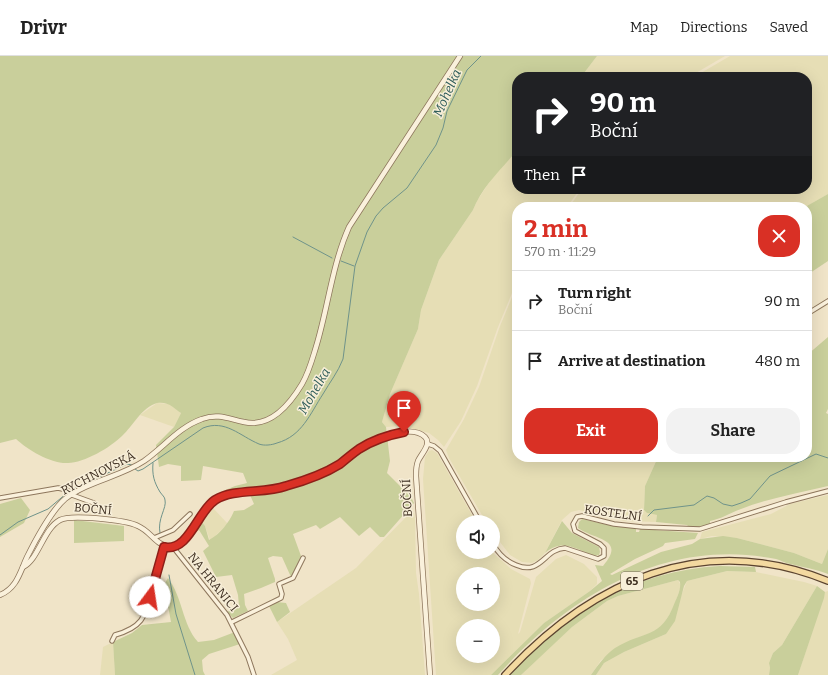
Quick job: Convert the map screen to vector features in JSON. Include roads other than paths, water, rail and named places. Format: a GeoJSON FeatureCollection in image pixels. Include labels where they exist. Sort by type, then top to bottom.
{"type":"FeatureCollection","features":[{"type":"Feature","properties":{"kind":"main road","name":"65"},"geometry":{"type":"LineString","coordinates":[[505,675],[538,642],[577,611],[620,586],[656,572],[698,563],[745,562],[788,568],[828,581]]}},
{"type":"Feature","properties":{"kind":"street","name":"RYCHNOVSKÁ"},"geometry":{"type":"LineString","coordinates":[[0,595],[8,591],[13,586],[28,555],[57,508],[70,492],[131,468],[181,430],[196,421],[217,416],[249,423],[259,423],[276,416],[293,398],[310,369],[325,318],[342,247],[349,227],[460,56]]}},
{"type":"Feature","properties":{"kind":"street"},"geometry":{"type":"LineString","coordinates":[[812,311],[828,301]]}},
{"type":"Feature","properties":{"kind":"street"},"geometry":{"type":"LineString","coordinates":[[112,641],[115,635],[128,632],[137,626],[144,618],[164,547],[173,547],[185,540],[204,511],[219,498],[232,494],[260,492],[285,487],[339,464],[360,449],[377,440],[391,435],[404,432],[417,433],[426,438],[428,444],[434,446],[440,451],[476,515]]}},
{"type":"Feature","properties":{"kind":"street","name":"BOČNÍ"},"geometry":{"type":"LineString","coordinates":[[428,444],[417,465],[416,476],[430,675]]}},
{"type":"Feature","properties":{"kind":"street"},"geometry":{"type":"LineString","coordinates":[[0,498],[58,488],[94,503]]}},
{"type":"Feature","properties":{"kind":"street","name":"KOSTELNÍ"},"geometry":{"type":"LineString","coordinates":[[500,553],[512,564],[528,568],[538,564],[560,548],[565,548],[598,560],[604,556],[604,548],[600,544],[575,532],[573,524],[577,518],[582,516],[614,524],[642,527],[700,529],[786,502],[828,491]]}},
{"type":"Feature","properties":{"kind":"street"},"geometry":{"type":"LineString","coordinates":[[154,538],[173,530],[190,514]]}},
{"type":"Feature","properties":{"kind":"street","name":"BOČNÍ"},"geometry":{"type":"LineString","coordinates":[[22,568],[28,563],[56,522],[67,517],[126,522],[137,525],[146,530],[164,547]]}},
{"type":"Feature","properties":{"kind":"street","name":"NA HRANICI"},"geometry":{"type":"LineString","coordinates":[[173,547],[190,570],[217,600],[232,622],[248,656],[254,675]]}},
{"type":"Feature","properties":{"kind":"street"},"geometry":{"type":"LineString","coordinates":[[232,622],[281,598],[282,594],[279,584],[293,578],[303,558]]}},
{"type":"Feature","properties":{"kind":"waterway","name":"Mohelka"},"geometry":{"type":"LineString","coordinates":[[135,469],[138,471],[143,469],[203,428],[211,426],[225,427],[252,441],[266,445],[275,444],[286,440],[299,430],[336,373],[343,359],[355,266],[367,232],[376,216],[383,208],[407,188],[436,145],[443,128],[447,111],[467,70],[481,56]]}},
{"type":"Feature","properties":{"kind":"waterway"},"geometry":{"type":"LineString","coordinates":[[293,237],[332,258]]}},
{"type":"Feature","properties":{"kind":"waterway"},"geometry":{"type":"LineString","coordinates":[[341,261],[354,266]]}},
{"type":"Feature","properties":{"kind":"waterway"},"geometry":{"type":"LineString","coordinates":[[812,456],[816,454],[828,458]]}},
{"type":"Feature","properties":{"kind":"waterway"},"geometry":{"type":"LineString","coordinates":[[648,516],[654,510],[694,505],[707,496],[714,498],[723,504],[732,506],[741,503],[750,499],[770,476],[799,462]]}},
{"type":"Feature","properties":{"kind":"waterway"},"geometry":{"type":"LineString","coordinates":[[153,463],[153,475],[155,482],[165,500],[165,507],[159,528],[160,533]]}},
{"type":"Feature","properties":{"kind":"waterway","name":"Mohelka"},"geometry":{"type":"LineString","coordinates":[[69,491],[127,464],[132,465]]}},
{"type":"Feature","properties":{"kind":"waterway","name":"Mohelka"},"geometry":{"type":"LineString","coordinates":[[0,535],[18,522],[48,509],[67,493]]}},
{"type":"Feature","properties":{"kind":"waterway"},"geometry":{"type":"LineString","coordinates":[[169,575],[176,614],[195,675]]}}]}
